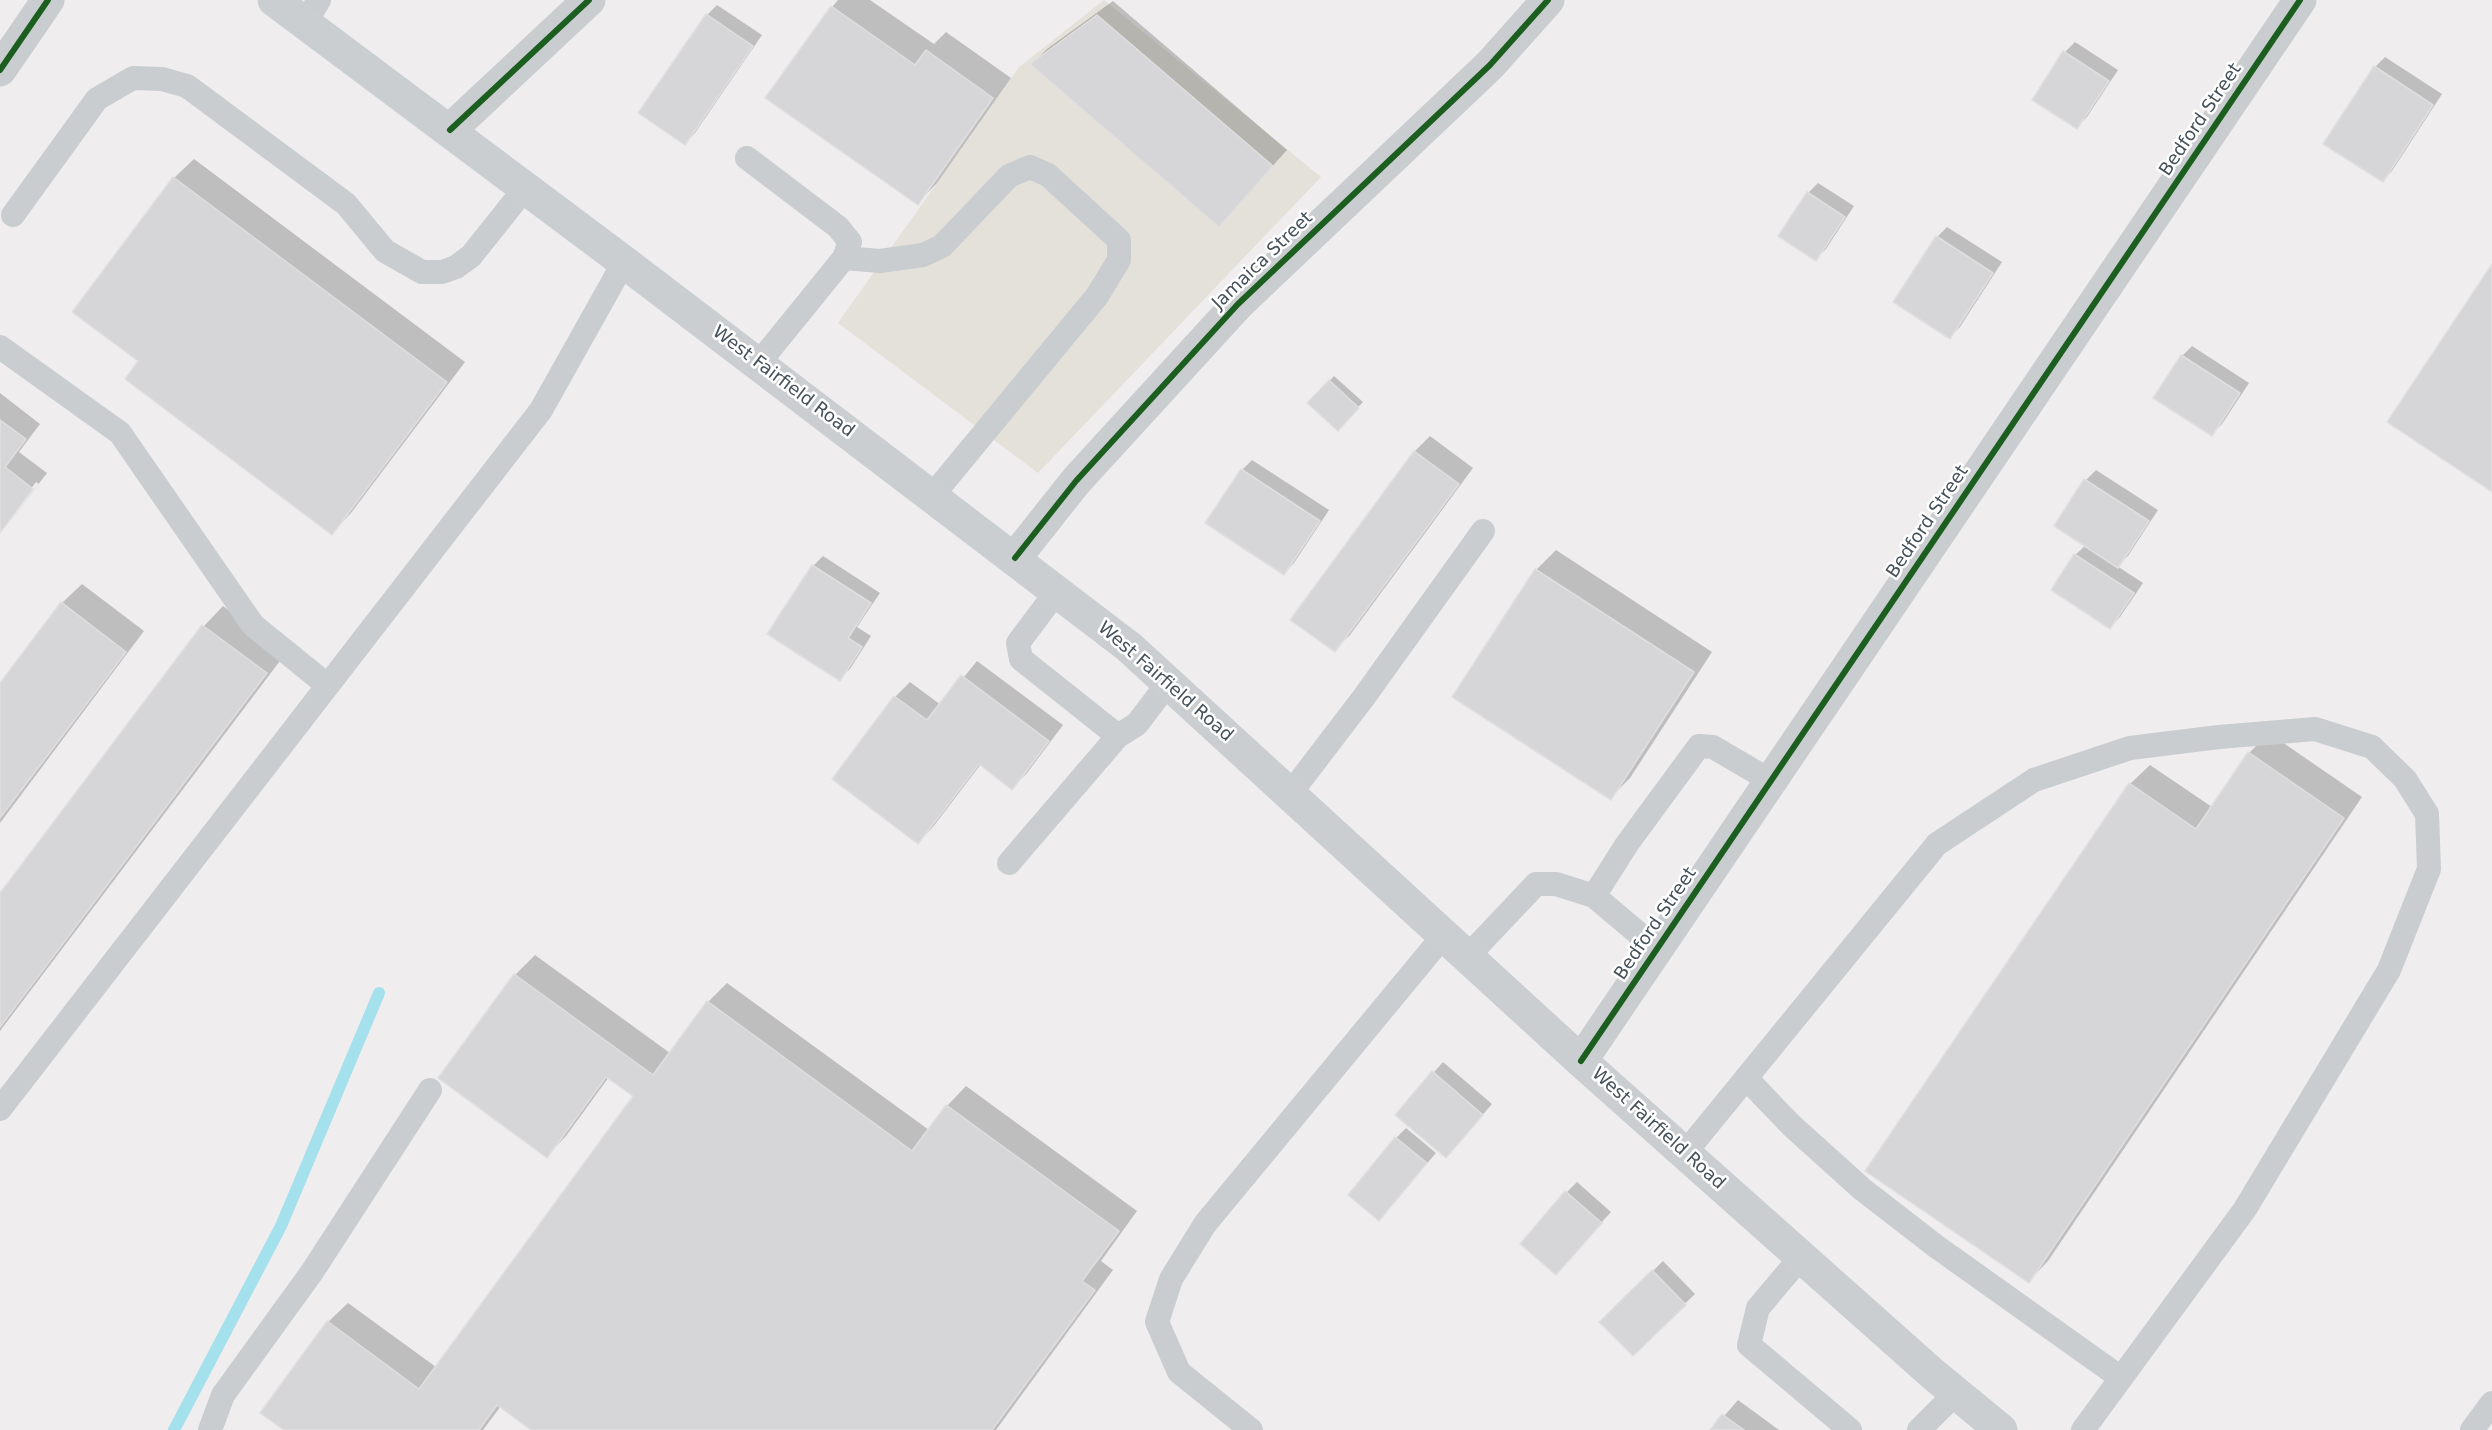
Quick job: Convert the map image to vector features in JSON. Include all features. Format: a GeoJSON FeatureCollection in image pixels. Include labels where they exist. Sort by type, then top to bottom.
{"type":"FeatureCollection","features":[{"type":"Feature","properties":{"kind":"main road","name":"West Fairfield Road"},"geometry":{"type":"LineString","coordinates":[[274,0],[312,11],[450,130],[1130,647],[1581,1061],[1801,1257],[2001,1430]]}},
{"type":"Feature","properties":{"kind":"street"},"geometry":{"type":"LineString","coordinates":[[0,70],[48,0]]}},
{"type":"Feature","properties":{"kind":"street"},"geometry":{"type":"LineString","coordinates":[[450,130],[589,0]]}},
{"type":"Feature","properties":{"kind":"street","name":"Jamaica Street"},"geometry":{"type":"LineString","coordinates":[[1015,558],[1076,481],[1238,304],[1490,65],[1548,0]]}},
{"type":"Feature","properties":{"kind":"street","name":"Bedford Street"},"geometry":{"type":"LineString","coordinates":[[1581,1061],[2300,0]]}},
{"type":"Feature","properties":{"kind":"lane"},"geometry":{"type":"LineString","coordinates":[[13,215],[97,99],[134,78],[162,79],[187,87],[346,204],[386,251],[422,272],[442,272],[456,267],[471,256],[526,187]]}},
{"type":"Feature","properties":{"kind":"lane"},"geometry":{"type":"LineString","coordinates":[[747,158],[838,227],[850,242],[844,258],[758,364]]}},
{"type":"Feature","properties":{"kind":"lane"},"geometry":{"type":"LineString","coordinates":[[844,258],[880,261],[923,255],[942,246],[1009,176],[1030,167],[1048,175],[1119,240],[1119,260],[1097,296],[932,496]]}},
{"type":"Feature","properties":{"kind":"lane"},"geometry":{"type":"LineString","coordinates":[[0,1109],[542,410],[624,262]]}},
{"type":"Feature","properties":{"kind":"lane"},"geometry":{"type":"LineString","coordinates":[[0,347],[120,433],[253,625],[327,685]]}},
{"type":"Feature","properties":{"kind":"lane"},"geometry":{"type":"LineString","coordinates":[[1290,794],[1364,697],[1484,531]]}},
{"type":"Feature","properties":{"kind":"lane"},"geometry":{"type":"LineString","coordinates":[[1057,591],[1018,644],[1021,659],[1118,736]]}},
{"type":"Feature","properties":{"kind":"lane"},"geometry":{"type":"LineString","coordinates":[[1009,863],[1118,736],[1137,724],[1168,683]]}},
{"type":"Feature","properties":{"kind":"lane"},"geometry":{"type":"LineString","coordinates":[[1685,1153],[1937,844],[2034,780],[2130,748],[2219,737],[2315,729],[2372,747],[2404,779],[2427,814],[2429,869],[2390,970],[2245,1209],[2084,1430]]}},
{"type":"Feature","properties":{"kind":"lane"},"geometry":{"type":"LineString","coordinates":[[1594,896],[1627,843],[1699,746],[1713,747],[1771,781]]}},
{"type":"Feature","properties":{"kind":"lane"},"geometry":{"type":"LineString","coordinates":[[1238,1426],[1179,1372],[1157,1322],[1171,1279],[1206,1224],[1456,946],[1536,884],[1556,884],[1594,896],[1657,949]]}},
{"type":"Feature","properties":{"kind":"lane"},"geometry":{"type":"LineString","coordinates":[[1746,1078],[1791,1125],[1862,1189],[1937,1247],[2121,1378]]}},
{"type":"Feature","properties":{"kind":"lane"},"geometry":{"type":"LineString","coordinates":[[210,1430],[223,1395],[312,1272],[430,1090]]}},
{"type":"Feature","properties":{"kind":"lane"},"geometry":{"type":"LineString","coordinates":[[1801,1257],[1758,1308],[1749,1345],[1850,1430]]}},
{"type":"Feature","properties":{"kind":"lane"},"geometry":{"type":"LineString","coordinates":[[1919,1430],[1956,1393]]}},
{"type":"Feature","properties":{"kind":"lane"},"geometry":{"type":"LineString","coordinates":[[2472,1430],[2492,1403]]}},
{"type":"Feature","properties":{"kind":"shaded area"},"geometry":{"type":"Polygon","coordinates":[[[1104,0],[1321,177],[1038,473],[838,323],[1019,67],[1104,0]]]}},
{"type":"Feature","properties":{"kind":"building"},"geometry":{"type":"Polygon","coordinates":[[[831,6],[915,65],[926,50],[993,98],[918,205],[765,98],[831,6]]]}},
{"type":"Feature","properties":{"kind":"building"},"geometry":{"type":"Polygon","coordinates":[[[706,14],[753,46],[685,145],[638,113],[706,14]]]}},
{"type":"Feature","properties":{"kind":"building"},"geometry":{"type":"Polygon","coordinates":[[[1097,15],[1273,166],[1219,227],[1030,64],[1097,15]]]}},
{"type":"Feature","properties":{"kind":"building"},"geometry":{"type":"Polygon","coordinates":[[[2063,51],[2109,81],[2077,129],[2032,100],[2063,51]]]}},
{"type":"Feature","properties":{"kind":"building"},"geometry":{"type":"Polygon","coordinates":[[[2374,66],[2433,105],[2383,182],[2323,144],[2374,66]]]}},
{"type":"Feature","properties":{"kind":"building"},"geometry":{"type":"Polygon","coordinates":[[[173,177],[447,382],[332,535],[125,379],[138,361],[72,312],[173,177]]]}},
{"type":"Feature","properties":{"kind":"building"},"geometry":{"type":"Polygon","coordinates":[[[1807,192],[1845,217],[1816,261],[1778,236],[1807,192]]]}},
{"type":"Feature","properties":{"kind":"building"},"geometry":{"type":"Polygon","coordinates":[[[1936,236],[1993,273],[1950,339],[1893,302],[1936,236]]]}},
{"type":"Feature","properties":{"kind":"building"},"geometry":{"type":"Polygon","coordinates":[[[2492,264],[2492,492],[2387,422],[2492,264]]]}},
{"type":"Feature","properties":{"kind":"building"},"geometry":{"type":"Polygon","coordinates":[[[2181,355],[2240,393],[2212,436],[2153,398],[2181,355]]]}},
{"type":"Feature","properties":{"kind":"building"},"geometry":{"type":"Polygon","coordinates":[[[1329,380],[1359,408],[1338,431],[1307,403],[1329,380]]]}},
{"type":"Feature","properties":{"kind":"building"},"geometry":{"type":"Polygon","coordinates":[[[0,420],[26,439],[5,467],[33,489],[0,533],[0,420]]]}},
{"type":"Feature","properties":{"kind":"building"},"geometry":{"type":"Polygon","coordinates":[[[1414,451],[1459,484],[1335,652],[1290,620],[1414,451]]]}},
{"type":"Feature","properties":{"kind":"building"},"geometry":{"type":"Polygon","coordinates":[[[1241,469],[1320,521],[1284,575],[1205,523],[1241,469]]]}},
{"type":"Feature","properties":{"kind":"building"},"geometry":{"type":"Polygon","coordinates":[[[2084,479],[2149,521],[2118,568],[2054,526],[2084,479]]]}},
{"type":"Feature","properties":{"kind":"building"},"geometry":{"type":"Polygon","coordinates":[[[2074,554],[2134,593],[2110,629],[2051,590],[2074,554]]]}},
{"type":"Feature","properties":{"kind":"building"},"geometry":{"type":"Polygon","coordinates":[[[812,565],[871,603],[848,638],[862,647],[840,681],[767,634],[812,565]]]}},
{"type":"Feature","properties":{"kind":"building"},"geometry":{"type":"Polygon","coordinates":[[[1535,569],[1694,672],[1611,800],[1452,697],[1535,569]]]}},
{"type":"Feature","properties":{"kind":"building"},"geometry":{"type":"Polygon","coordinates":[[[61,602],[126,652],[0,818],[0,683],[61,602]]]}},
{"type":"Feature","properties":{"kind":"building"},"geometry":{"type":"Polygon","coordinates":[[[202,625],[267,673],[0,1027],[0,893],[202,625]]]}},
{"type":"Feature","properties":{"kind":"building"},"geometry":{"type":"Polygon","coordinates":[[[961,675],[1049,741],[1012,790],[979,764],[918,844],[832,779],[894,696],[927,720],[961,675]]]}},
{"type":"Feature","properties":{"kind":"building"},"geometry":{"type":"Polygon","coordinates":[[[2248,752],[2344,818],[2029,1283],[1865,1171],[2129,783],[2196,829],[2248,752]]]}},
{"type":"Feature","properties":{"kind":"building"},"geometry":{"type":"Polygon","coordinates":[[[514,974],[653,1075],[707,1001],[912,1151],[946,1105],[1119,1231],[1082,1281],[1095,1290],[992,1430],[531,1430],[497,1405],[479,1430],[284,1430],[260,1413],[327,1321],[419,1389],[633,1096],[606,1077],[547,1158],[438,1078],[514,974]]]}},
{"type":"Feature","properties":{"kind":"building"},"geometry":{"type":"Polygon","coordinates":[[[1432,1071],[1483,1115],[1446,1158],[1395,1115],[1432,1071]]]}},
{"type":"Feature","properties":{"kind":"building"},"geometry":{"type":"Polygon","coordinates":[[[1395,1137],[1427,1163],[1379,1221],[1348,1195],[1395,1137]]]}},
{"type":"Feature","properties":{"kind":"building"},"geometry":{"type":"Polygon","coordinates":[[[1565,1191],[1602,1223],[1556,1275],[1520,1244],[1565,1191]]]}},
{"type":"Feature","properties":{"kind":"building"},"geometry":{"type":"Polygon","coordinates":[[[1652,1270],[1686,1305],[1633,1356],[1599,1322],[1652,1270]]]}},
{"type":"Feature","properties":{"kind":"building"},"geometry":{"type":"Polygon","coordinates":[[[1722,1414],[1744,1430],[1710,1430],[1722,1414]]]}},
{"type":"Feature","properties":{"kind":"waterway"},"geometry":{"type":"LineString","coordinates":[[174,1430],[281,1226],[379,993]]}},
{"type":"Feature","properties":{"kind":"cycle path"},"geometry":{"type":"LineString","coordinates":[[0,70],[48,0]]}},
{"type":"Feature","properties":{"kind":"cycle path"},"geometry":{"type":"LineString","coordinates":[[450,130],[589,0]]}},
{"type":"Feature","properties":{"kind":"cycle path"},"geometry":{"type":"LineString","coordinates":[[1015,558],[1076,481],[1238,304],[1490,65],[1548,0]]}},
{"type":"Feature","properties":{"kind":"cycle path"},"geometry":{"type":"LineString","coordinates":[[1581,1061],[2300,0]]}}]}
